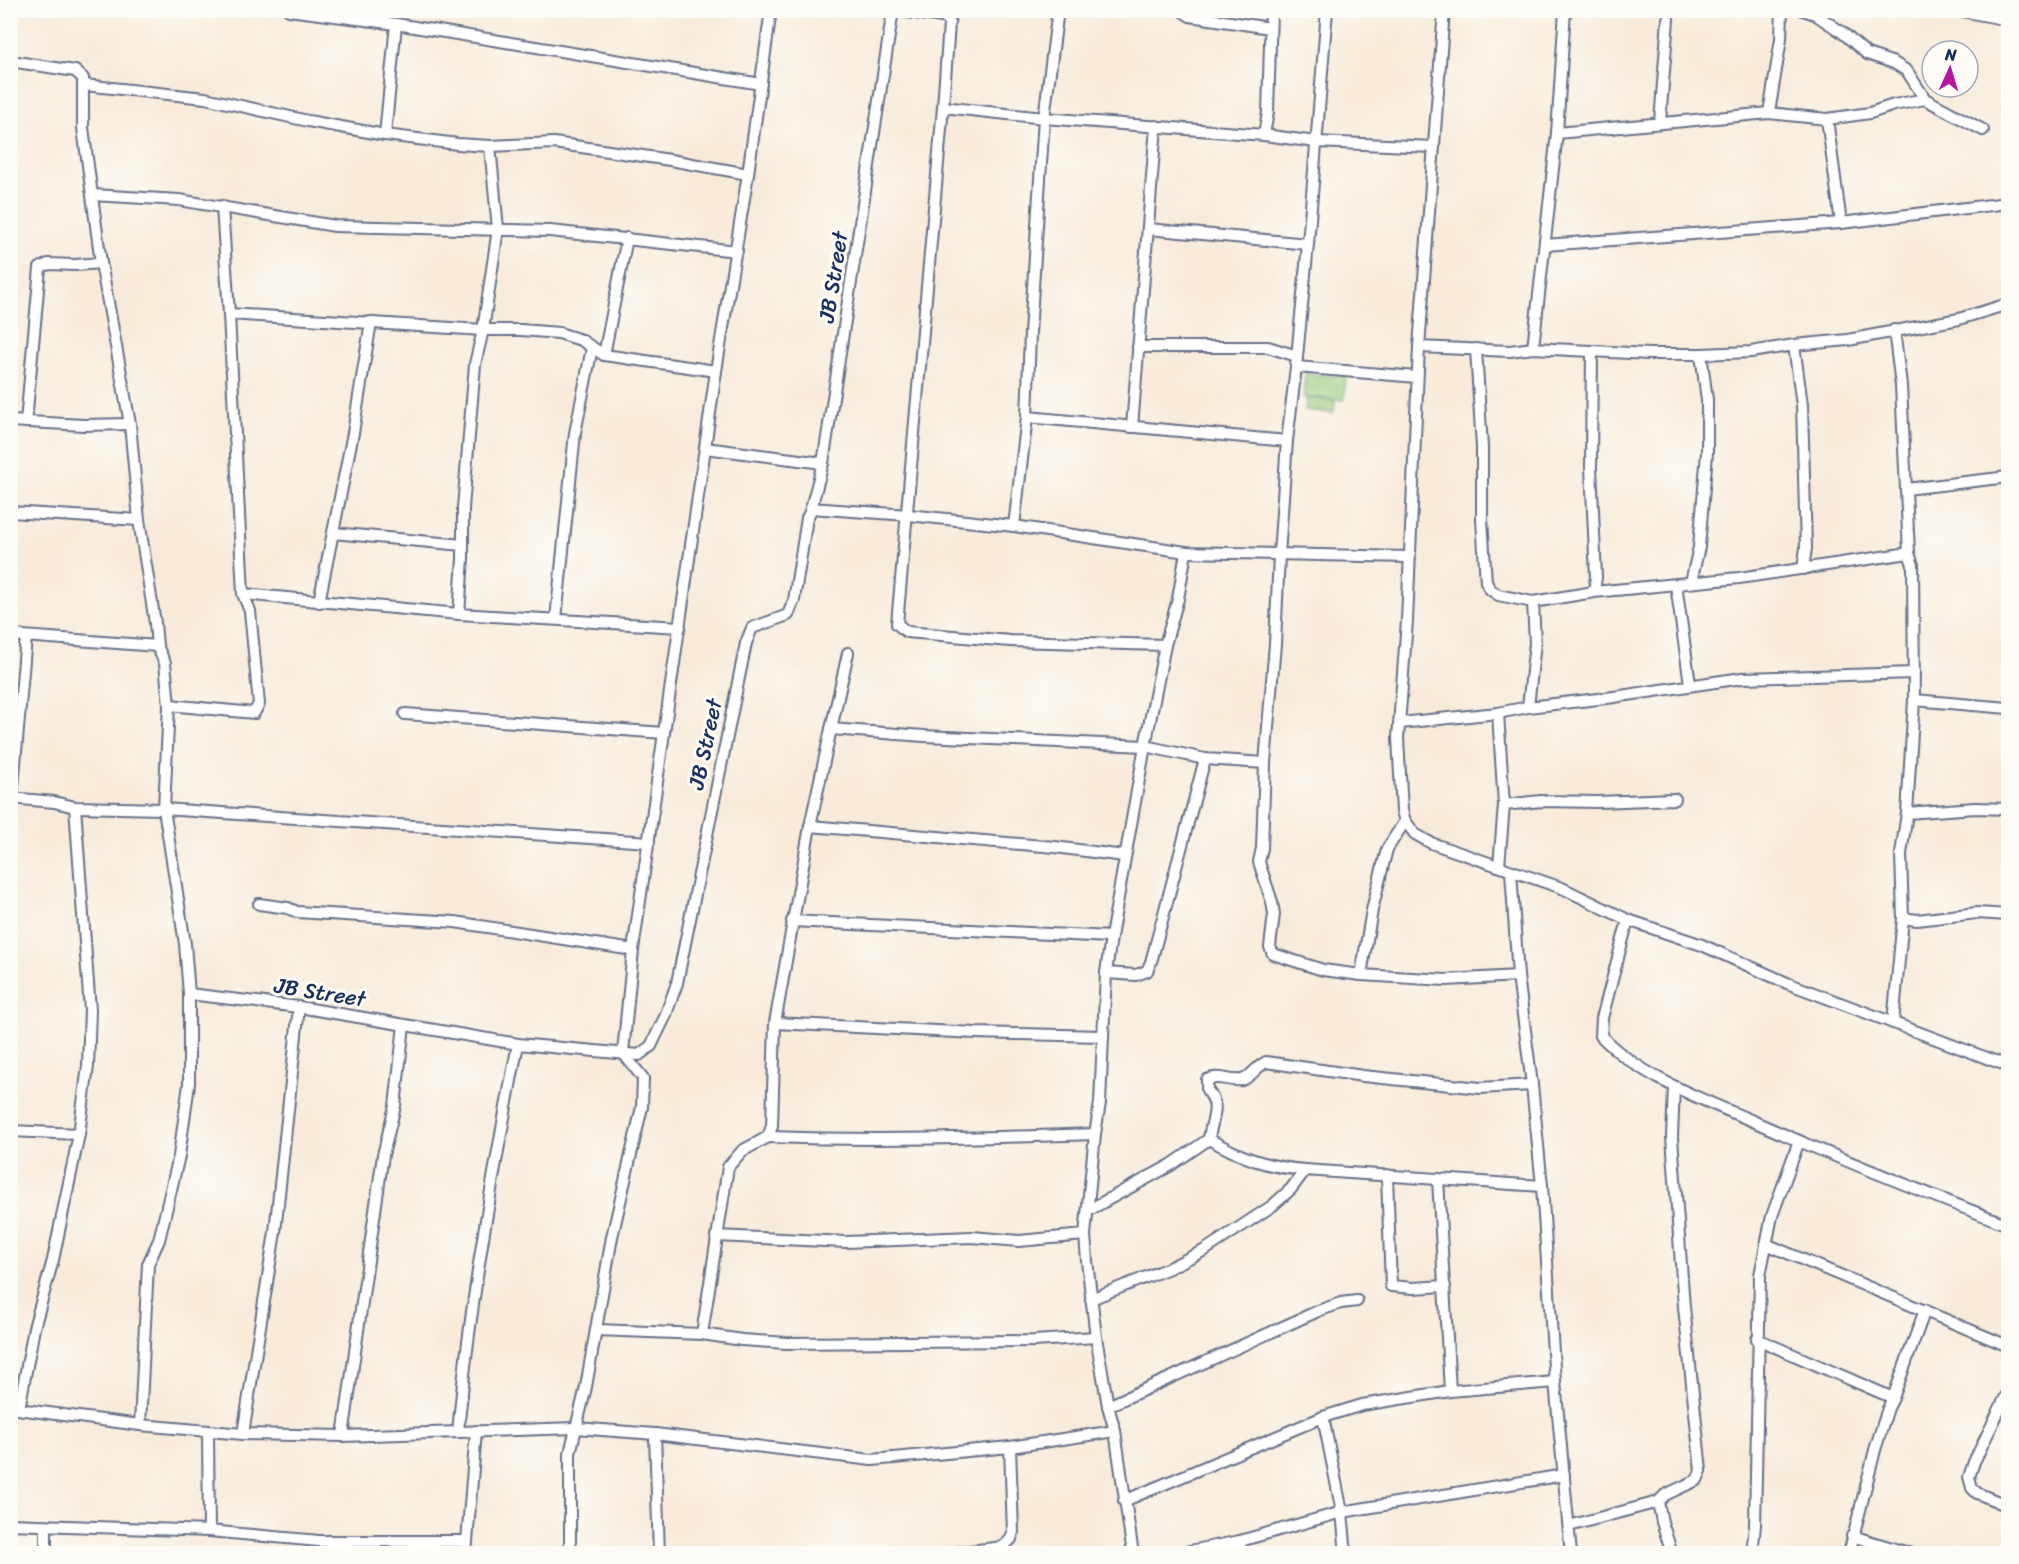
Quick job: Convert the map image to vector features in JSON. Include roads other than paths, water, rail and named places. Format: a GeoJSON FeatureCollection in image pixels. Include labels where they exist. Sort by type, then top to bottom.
{"type":"FeatureCollection","features":[{"type":"Feature","properties":{"kind":"street"},"geometry":{"type":"LineString","coordinates":[[289,10],[396,24],[761,84]]}},
{"type":"Feature","properties":{"kind":"street"},"geometry":{"type":"LineString","coordinates":[[570,1554],[570,1453],[596,1330],[612,1237],[642,1107],[643,1078],[623,1053],[633,950],[716,371],[748,174],[771,10]]}},
{"type":"Feature","properties":{"kind":"street"},"geometry":{"type":"LineString","coordinates":[[894,10],[949,14],[943,107],[897,624],[907,632],[1010,641],[1165,645]]}},
{"type":"Feature","properties":{"kind":"street","name":"JB Street"},"geometry":{"type":"LineString","coordinates":[[189,994],[298,1006],[518,1044],[639,1055],[651,1047],[677,983],[746,643],[752,628],[788,615],[794,600],[807,518],[823,463],[894,10]]}},
{"type":"Feature","properties":{"kind":"street"},"geometry":{"type":"LineString","coordinates":[[1014,526],[1027,417],[1044,118],[1058,10]]}},
{"type":"Feature","properties":{"kind":"street"},"geometry":{"type":"LineString","coordinates":[[1181,10],[1190,16],[1270,28]]}},
{"type":"Feature","properties":{"kind":"street"},"geometry":{"type":"LineString","coordinates":[[1264,135],[1268,112],[1271,10]]}},
{"type":"Feature","properties":{"kind":"street"},"geometry":{"type":"LineString","coordinates":[[1327,10],[1308,244],[1287,441],[1278,555],[1275,644],[1265,764],[1262,848],[1259,862],[1274,914],[1270,951],[1273,954],[1323,970],[1361,975],[1446,980],[1518,975]]}},
{"type":"Feature","properties":{"kind":"street"},"geometry":{"type":"LineString","coordinates":[[1444,10],[1417,377],[1400,723],[1400,799],[1405,821],[1415,834],[1431,843],[1562,888],[1628,920],[1702,945],[1787,983],[2008,1066]]}},
{"type":"Feature","properties":{"kind":"street"},"geometry":{"type":"LineString","coordinates":[[1533,348],[1557,133],[1565,10]]}},
{"type":"Feature","properties":{"kind":"street"},"geometry":{"type":"LineString","coordinates":[[1769,113],[1781,39],[1782,10]]}},
{"type":"Feature","properties":{"kind":"street"},"geometry":{"type":"LineString","coordinates":[[1803,10],[1815,14],[1843,33],[1867,54],[1894,63],[1906,71],[1920,92]]}},
{"type":"Feature","properties":{"kind":"street"},"geometry":{"type":"LineString","coordinates":[[1957,10],[2008,20]]}},
{"type":"Feature","properties":{"kind":"street"},"geometry":{"type":"LineString","coordinates":[[1660,122],[1668,19]]}},
{"type":"Feature","properties":{"kind":"street"},"geometry":{"type":"LineString","coordinates":[[385,135],[396,24]]}},
{"type":"Feature","properties":{"kind":"street"},"geometry":{"type":"LineString","coordinates":[[10,61],[75,71],[83,78],[83,128],[101,263],[130,424],[139,520],[155,623],[156,646],[165,663],[169,705],[164,809],[185,944],[189,994],[189,1084],[179,1156],[159,1240],[148,1264],[140,1425]]}},
{"type":"Feature","properties":{"kind":"street"},"geometry":{"type":"LineString","coordinates":[[84,86],[205,98],[327,125],[385,135],[490,146],[554,143],[748,174]]}},
{"type":"Feature","properties":{"kind":"street"},"geometry":{"type":"LineString","coordinates":[[1557,133],[1769,113],[1827,119],[1870,113],[1894,105],[1925,99],[1983,130]]}},
{"type":"Feature","properties":{"kind":"street"},"geometry":{"type":"LineString","coordinates":[[943,107],[1044,118],[1264,135],[1316,142],[1434,147]]}},
{"type":"Feature","properties":{"kind":"street"},"geometry":{"type":"LineString","coordinates":[[1827,119],[1841,223]]}},
{"type":"Feature","properties":{"kind":"street"},"geometry":{"type":"LineString","coordinates":[[1132,427],[1156,126]]}},
{"type":"Feature","properties":{"kind":"street"},"geometry":{"type":"LineString","coordinates":[[459,614],[463,508],[475,364],[483,330],[498,230],[490,146]]}},
{"type":"Feature","properties":{"kind":"street"},"geometry":{"type":"LineString","coordinates":[[92,195],[179,200],[336,226],[550,231],[736,251]]}},
{"type":"Feature","properties":{"kind":"street"},"geometry":{"type":"LineString","coordinates":[[1545,245],[1841,223],[2008,204]]}},
{"type":"Feature","properties":{"kind":"street"},"geometry":{"type":"LineString","coordinates":[[169,705],[254,712],[259,704],[250,611],[243,594],[222,206]]}},
{"type":"Feature","properties":{"kind":"street"},"geometry":{"type":"LineString","coordinates":[[1148,229],[1308,244]]}},
{"type":"Feature","properties":{"kind":"street"},"geometry":{"type":"LineString","coordinates":[[604,355],[627,238]]}},
{"type":"Feature","properties":{"kind":"street"},"geometry":{"type":"LineString","coordinates":[[26,422],[40,268],[48,264],[101,263]]}},
{"type":"Feature","properties":{"kind":"street"},"geometry":{"type":"LineString","coordinates":[[1419,347],[1510,351],[1533,348],[1592,352],[1701,354],[1751,352],[1848,340],[1959,319],[2008,304]]}},
{"type":"Feature","properties":{"kind":"street"},"geometry":{"type":"LineString","coordinates":[[229,314],[559,333],[581,340],[604,355],[716,371]]}},
{"type":"Feature","properties":{"kind":"street"},"geometry":{"type":"LineString","coordinates":[[319,602],[353,433],[371,322]]}},
{"type":"Feature","properties":{"kind":"street"},"geometry":{"type":"LineString","coordinates":[[1893,1023],[1903,918],[1901,854],[1907,813],[1914,700],[1913,565],[1909,553],[1901,385],[1894,330]]}},
{"type":"Feature","properties":{"kind":"street"},"geometry":{"type":"LineString","coordinates":[[1794,345],[1802,405],[1806,548],[1803,569]]}},
{"type":"Feature","properties":{"kind":"street"},"geometry":{"type":"LineString","coordinates":[[1138,347],[1268,347],[1297,362],[1417,377]]}},
{"type":"Feature","properties":{"kind":"street"},"geometry":{"type":"LineString","coordinates":[[556,619],[575,433],[592,348]]}},
{"type":"Feature","properties":{"kind":"street"},"geometry":{"type":"LineString","coordinates":[[1476,349],[1486,582],[1490,589],[1498,595],[1533,602],[1594,591],[1739,578],[1909,553]]}},
{"type":"Feature","properties":{"kind":"street"},"geometry":{"type":"LineString","coordinates":[[1592,352],[1591,467],[1596,577],[1594,591]]}},
{"type":"Feature","properties":{"kind":"street"},"geometry":{"type":"LineString","coordinates":[[1691,582],[1699,547],[1707,444],[1707,400],[1701,354]]}},
{"type":"Feature","properties":{"kind":"street"},"geometry":{"type":"LineString","coordinates":[[1027,417],[1287,441]]}},
{"type":"Feature","properties":{"kind":"street"},"geometry":{"type":"LineString","coordinates":[[10,421],[84,425],[130,424]]}},
{"type":"Feature","properties":{"kind":"street"},"geometry":{"type":"LineString","coordinates":[[705,448],[823,463]]}},
{"type":"Feature","properties":{"kind":"street"},"geometry":{"type":"LineString","coordinates":[[1906,489],[2008,477]]}},
{"type":"Feature","properties":{"kind":"street"},"geometry":{"type":"LineString","coordinates":[[811,508],[908,514],[1014,526],[1186,552],[1409,557]]}},
{"type":"Feature","properties":{"kind":"street"},"geometry":{"type":"LineString","coordinates":[[10,512],[139,520]]}},
{"type":"Feature","properties":{"kind":"street"},"geometry":{"type":"LineString","coordinates":[[333,532],[463,545]]}},
{"type":"Feature","properties":{"kind":"street"},"geometry":{"type":"LineString","coordinates":[[1133,1554],[1115,1431],[1108,1406],[1096,1336],[1085,1236],[1100,1102],[1106,973],[1111,937],[1145,746],[1165,645],[1178,599],[1186,552]]}},
{"type":"Feature","properties":{"kind":"street"},"geometry":{"type":"LineString","coordinates":[[1676,585],[1690,684]]}},
{"type":"Feature","properties":{"kind":"street"},"geometry":{"type":"LineString","coordinates":[[243,594],[459,614],[680,627]]}},
{"type":"Feature","properties":{"kind":"street"},"geometry":{"type":"LineString","coordinates":[[1528,707],[1535,643],[1533,602]]}},
{"type":"Feature","properties":{"kind":"street"},"geometry":{"type":"LineString","coordinates":[[10,635],[156,646]]}},
{"type":"Feature","properties":{"kind":"street"},"geometry":{"type":"LineString","coordinates":[[26,637],[11,798],[54,802],[75,807],[164,809],[649,842]]}},
{"type":"Feature","properties":{"kind":"street"},"geometry":{"type":"LineString","coordinates":[[768,1137],[772,1126],[775,1023],[810,826],[848,653]]}},
{"type":"Feature","properties":{"kind":"street"},"geometry":{"type":"LineString","coordinates":[[1400,723],[1607,698],[1742,678],[1914,673]]}},
{"type":"Feature","properties":{"kind":"street"},"geometry":{"type":"LineString","coordinates":[[1914,700],[2008,708]]}},
{"type":"Feature","properties":{"kind":"street"},"geometry":{"type":"LineString","coordinates":[[1498,712],[1504,805],[1499,866]]}},
{"type":"Feature","properties":{"kind":"street"},"geometry":{"type":"LineString","coordinates":[[405,714],[664,733]]}},
{"type":"Feature","properties":{"kind":"street"},"geometry":{"type":"LineString","coordinates":[[831,729],[924,736],[1145,746],[1205,759],[1265,764]]}},
{"type":"Feature","properties":{"kind":"street"},"geometry":{"type":"LineString","coordinates":[[1106,973],[1136,975],[1147,971],[1205,759]]}},
{"type":"Feature","properties":{"kind":"street"},"geometry":{"type":"LineString","coordinates":[[1504,805],[1541,801],[1598,802],[1675,799]]}},
{"type":"Feature","properties":{"kind":"street"},"geometry":{"type":"LineString","coordinates":[[75,807],[90,1010],[88,1066],[79,1134],[53,1260],[15,1408],[140,1425],[243,1434],[343,1436],[576,1428],[655,1434],[872,1460],[1010,1447],[1115,1431]]}},
{"type":"Feature","properties":{"kind":"street"},"geometry":{"type":"LineString","coordinates":[[1907,813],[1955,809],[2008,809]]}},
{"type":"Feature","properties":{"kind":"street"},"geometry":{"type":"LineString","coordinates":[[1361,975],[1372,910],[1387,849],[1405,821]]}},
{"type":"Feature","properties":{"kind":"street"},"geometry":{"type":"LineString","coordinates":[[810,826],[1055,847],[1124,856]]}},
{"type":"Feature","properties":{"kind":"street"},"geometry":{"type":"LineString","coordinates":[[1511,871],[1518,975],[1542,1186],[1555,1382],[1571,1554]]}},
{"type":"Feature","properties":{"kind":"street"},"geometry":{"type":"LineString","coordinates":[[259,904],[288,908],[297,912],[455,922],[633,950]]}},
{"type":"Feature","properties":{"kind":"street"},"geometry":{"type":"LineString","coordinates":[[1903,918],[1917,920],[1977,913],[2008,915]]}},
{"type":"Feature","properties":{"kind":"street"},"geometry":{"type":"LineString","coordinates":[[1628,920],[1602,1018],[1601,1036],[1613,1049],[1674,1087],[1799,1141],[2008,1225]]}},
{"type":"Feature","properties":{"kind":"street"},"geometry":{"type":"LineString","coordinates":[[792,921],[1111,937]]}},
{"type":"Feature","properties":{"kind":"street"},"geometry":{"type":"LineString","coordinates":[[243,1434],[275,1232],[298,1006]]}},
{"type":"Feature","properties":{"kind":"street"},"geometry":{"type":"LineString","coordinates":[[775,1023],[976,1033],[1102,1036]]}},
{"type":"Feature","properties":{"kind":"street"},"geometry":{"type":"LineString","coordinates":[[343,1436],[383,1155],[394,1106],[404,1025]]}},
{"type":"Feature","properties":{"kind":"street"},"geometry":{"type":"LineString","coordinates":[[458,1432],[465,1356],[478,1264],[518,1044]]}},
{"type":"Feature","properties":{"kind":"street"},"geometry":{"type":"LineString","coordinates":[[1089,1210],[1171,1165],[1209,1139],[1216,1108],[1207,1090],[1207,1080],[1213,1077],[1241,1080],[1249,1077],[1257,1066],[1266,1062],[1363,1076],[1480,1088],[1532,1085]]}},
{"type":"Feature","properties":{"kind":"street"},"geometry":{"type":"LineString","coordinates":[[1569,1526],[1658,1502],[1665,1495],[1697,1480],[1701,1472],[1684,1307],[1672,1137],[1674,1087]]}},
{"type":"Feature","properties":{"kind":"street"},"geometry":{"type":"LineString","coordinates":[[10,1131],[79,1134]]}},
{"type":"Feature","properties":{"kind":"street"},"geometry":{"type":"LineString","coordinates":[[702,1334],[728,1167],[742,1151],[768,1137],[842,1140],[1095,1134]]}},
{"type":"Feature","properties":{"kind":"street"},"geometry":{"type":"LineString","coordinates":[[1209,1139],[1234,1154],[1281,1168],[1542,1186]]}},
{"type":"Feature","properties":{"kind":"street"},"geometry":{"type":"LineString","coordinates":[[1752,1554],[1755,1525],[1760,1275],[1773,1216],[1799,1141]]}},
{"type":"Feature","properties":{"kind":"street"},"geometry":{"type":"LineString","coordinates":[[1091,1299],[1169,1268],[1205,1250],[1272,1206],[1291,1189],[1305,1170]]}},
{"type":"Feature","properties":{"kind":"street"},"geometry":{"type":"LineString","coordinates":[[1387,1175],[1390,1286],[1413,1288],[1445,1286]]}},
{"type":"Feature","properties":{"kind":"street"},"geometry":{"type":"LineString","coordinates":[[1438,1179],[1450,1391]]}},
{"type":"Feature","properties":{"kind":"street"},"geometry":{"type":"LineString","coordinates":[[716,1236],[846,1242],[972,1237],[1019,1241],[1085,1236]]}},
{"type":"Feature","properties":{"kind":"street"},"geometry":{"type":"LineString","coordinates":[[1766,1244],[2008,1346]]}},
{"type":"Feature","properties":{"kind":"street"},"geometry":{"type":"LineString","coordinates":[[1108,1406],[1318,1311],[1341,1303],[1357,1301]]}},
{"type":"Feature","properties":{"kind":"street"},"geometry":{"type":"LineString","coordinates":[[1849,1554],[1888,1408],[1926,1310]]}},
{"type":"Feature","properties":{"kind":"street"},"geometry":{"type":"LineString","coordinates":[[596,1330],[702,1334],[787,1343],[1034,1341],[1096,1336]]}},
{"type":"Feature","properties":{"kind":"street"},"geometry":{"type":"LineString","coordinates":[[1757,1339],[1893,1398]]}},
{"type":"Feature","properties":{"kind":"street"},"geometry":{"type":"LineString","coordinates":[[1124,1501],[1323,1417],[1362,1405],[1450,1391],[1555,1382]]}},
{"type":"Feature","properties":{"kind":"street"},"geometry":{"type":"LineString","coordinates":[[2008,1392],[1969,1477],[1972,1488],[1977,1493],[2008,1506]]}},
{"type":"Feature","properties":{"kind":"street"},"geometry":{"type":"LineString","coordinates":[[1323,1417],[1342,1512],[1346,1554]]}},
{"type":"Feature","properties":{"kind":"street"},"geometry":{"type":"LineString","coordinates":[[466,1554],[476,1431]]}},
{"type":"Feature","properties":{"kind":"street"},"geometry":{"type":"LineString","coordinates":[[208,1432],[209,1531]]}},
{"type":"Feature","properties":{"kind":"street"},"geometry":{"type":"LineString","coordinates":[[655,1434],[659,1554]]}},
{"type":"Feature","properties":{"kind":"street"},"geometry":{"type":"LineString","coordinates":[[946,1554],[1003,1547],[1011,1539],[1013,1532],[1010,1447]]}},
{"type":"Feature","properties":{"kind":"street"},"geometry":{"type":"LineString","coordinates":[[1175,1554],[1240,1541],[1342,1512],[1564,1475]]}},
{"type":"Feature","properties":{"kind":"street"},"geometry":{"type":"LineString","coordinates":[[1658,1502],[1672,1554]]}},
{"type":"Feature","properties":{"kind":"street"},"geometry":{"type":"LineString","coordinates":[[10,1524],[209,1531],[319,1541],[467,1540]]}},
{"type":"Feature","properties":{"kind":"street"},"geometry":{"type":"LineString","coordinates":[[46,1526],[46,1554]]}},
{"type":"Feature","properties":{"kind":"street"},"geometry":{"type":"LineString","coordinates":[[1852,1536],[1912,1554]]}},
{"type":"Feature","properties":{"kind":"street"},"geometry":{"type":"LineString","coordinates":[[1240,1541],[1241,1554]]}}]}
